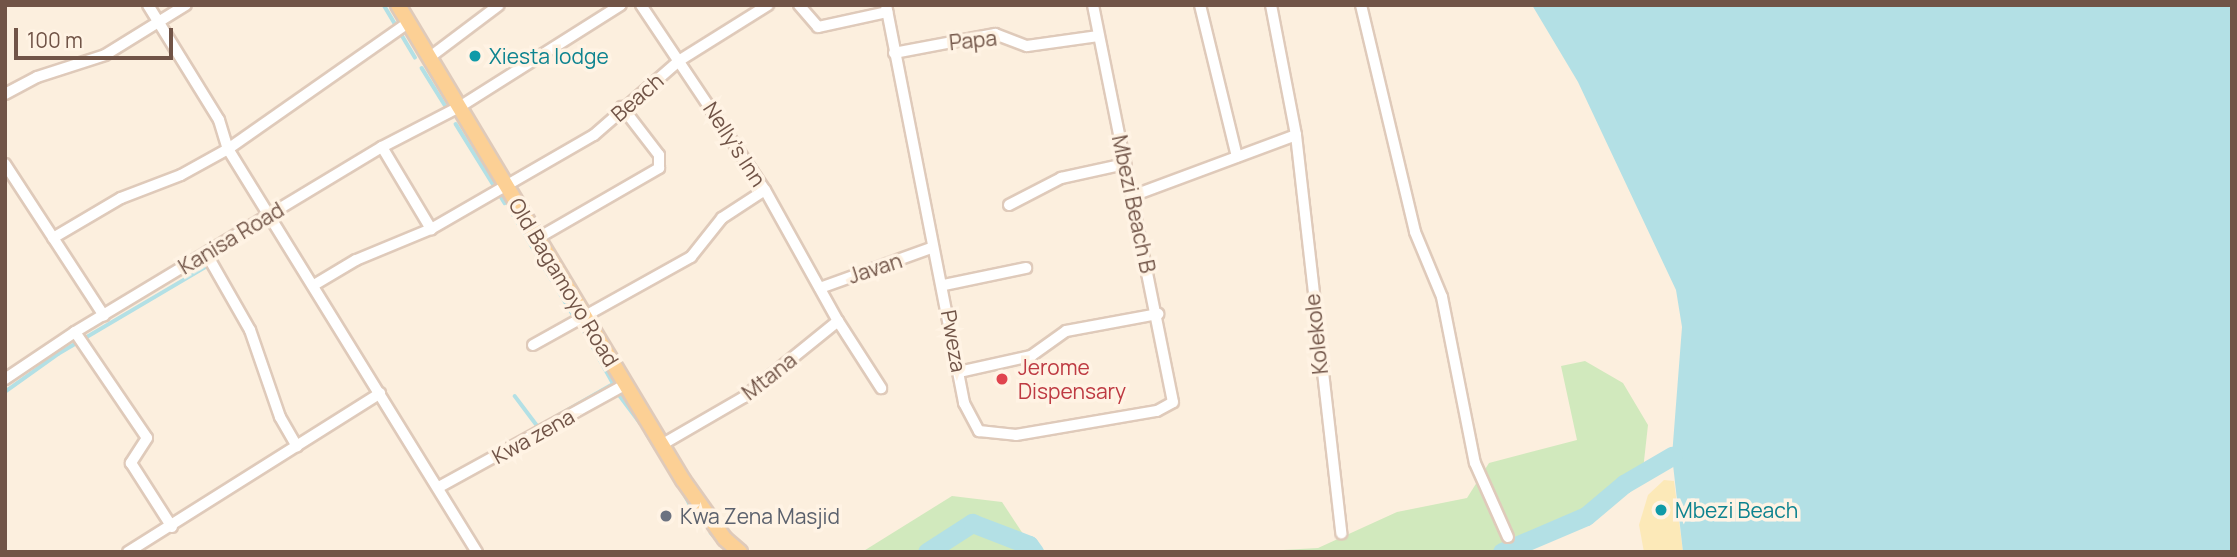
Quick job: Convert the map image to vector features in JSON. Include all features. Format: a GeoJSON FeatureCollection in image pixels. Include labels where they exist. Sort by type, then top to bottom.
{"type":"FeatureCollection","features":[{"type":"Feature","properties":{"kind":"main road","name":"Old Bagamoyo Road"},"geometry":{"type":"LineString","coordinates":[[400,6],[461,106],[504,184],[690,490],[725,539],[740,552]]}},
{"type":"Feature","properties":{"kind":"street"},"geometry":{"type":"LineString","coordinates":[[148,5],[219,120],[228,149],[272,214],[477,552]]}},
{"type":"Feature","properties":{"kind":"street"},"geometry":{"type":"LineString","coordinates":[[5,94],[37,77],[105,55],[186,5]]}},
{"type":"Feature","properties":{"kind":"street"},"geometry":{"type":"LineString","coordinates":[[430,57],[499,5]]}},
{"type":"Feature","properties":{"kind":"street","name":"Kanisa Road"},"geometry":{"type":"LineString","coordinates":[[9,377],[75,332],[382,147],[461,106],[621,5]]}},
{"type":"Feature","properties":{"kind":"street","name":"Nelly's Inn"},"geometry":{"type":"LineString","coordinates":[[641,5],[681,60],[765,190],[820,288]]}},
{"type":"Feature","properties":{"kind":"street","name":"Beach"},"geometry":{"type":"LineString","coordinates":[[314,285],[356,260],[431,229],[504,184],[594,135],[622,107],[681,60],[768,5]]}},
{"type":"Feature","properties":{"kind":"street"},"geometry":{"type":"LineString","coordinates":[[799,5],[818,27],[887,8],[894,53]]}},
{"type":"Feature","properties":{"kind":"street","name":"Mbezi Beach B"},"geometry":{"type":"LineString","coordinates":[[1093,5],[1158,314],[1173,402]]}},
{"type":"Feature","properties":{"kind":"street"},"geometry":{"type":"LineString","coordinates":[[1200,5],[1237,157]]}},
{"type":"Feature","properties":{"kind":"street","name":"Kolekole"},"geometry":{"type":"LineString","coordinates":[[1271,5],[1296,135],[1341,533]]}},
{"type":"Feature","properties":{"kind":"street"},"geometry":{"type":"LineString","coordinates":[[1361,5],[1415,232],[1442,297],[1475,463],[1508,537]]}},
{"type":"Feature","properties":{"kind":"street"},"geometry":{"type":"LineString","coordinates":[[53,237],[121,198],[181,175],[228,149],[408,23]]}},
{"type":"Feature","properties":{"kind":"street","name":"Papa"},"geometry":{"type":"LineString","coordinates":[[894,53],[995,34],[1027,46],[1098,36]]}},
{"type":"Feature","properties":{"kind":"street","name":"Pweza"},"geometry":{"type":"LineString","coordinates":[[894,53],[932,248],[944,285],[970,420],[979,431],[990,435],[1061,428],[1157,411],[1173,402]]}},
{"type":"Feature","properties":{"kind":"street"},"geometry":{"type":"LineString","coordinates":[[538,238],[659,168],[659,155],[622,107]]}},
{"type":"Feature","properties":{"kind":"street"},"geometry":{"type":"LineString","coordinates":[[1132,196],[1296,135]]}},
{"type":"Feature","properties":{"kind":"street"},"geometry":{"type":"LineString","coordinates":[[382,147],[431,229]]}},
{"type":"Feature","properties":{"kind":"street"},"geometry":{"type":"LineString","coordinates":[[5,164],[104,316]]}},
{"type":"Feature","properties":{"kind":"street"},"geometry":{"type":"LineString","coordinates":[[1009,205],[1062,178],[1125,164]]}},
{"type":"Feature","properties":{"kind":"street"},"geometry":{"type":"LineString","coordinates":[[533,345],[691,257],[722,218],[765,190]]}},
{"type":"Feature","properties":{"kind":"street","name":"Javan"},"geometry":{"type":"LineString","coordinates":[[820,288],[932,248]]}},
{"type":"Feature","properties":{"kind":"street"},"geometry":{"type":"LineString","coordinates":[[206,253],[250,330],[280,417],[296,446]]}},
{"type":"Feature","properties":{"kind":"street"},"geometry":{"type":"LineString","coordinates":[[944,285],[1026,268]]}},
{"type":"Feature","properties":{"kind":"street"},"geometry":{"type":"LineString","coordinates":[[820,288],[881,388]]}},
{"type":"Feature","properties":{"kind":"street"},"geometry":{"type":"LineString","coordinates":[[959,372],[1031,356],[1066,331],[1158,314]]}},
{"type":"Feature","properties":{"kind":"street","name":"Mtana"},"geometry":{"type":"LineString","coordinates":[[663,444],[744,397],[838,321]]}},
{"type":"Feature","properties":{"kind":"street"},"geometry":{"type":"LineString","coordinates":[[75,332],[147,438],[132,457],[132,468],[172,527]]}},
{"type":"Feature","properties":{"kind":"street"},"geometry":{"type":"LineString","coordinates":[[5,363],[9,377]]}},
{"type":"Feature","properties":{"kind":"street","name":"Kwa zena"},"geometry":{"type":"LineString","coordinates":[[439,487],[626,384]]}},
{"type":"Feature","properties":{"kind":"street"},"geometry":{"type":"LineString","coordinates":[[128,552],[172,527],[380,393]]}},
{"type":"Feature","properties":{"kind":"green space"},"geometry":{"type":"Polygon","coordinates":[[[1585,361],[1623,383],[1648,425],[1642,479],[1591,515],[1523,552],[1248,552],[1318,548],[1397,512],[1467,498],[1489,463],[1577,440],[1561,366],[1585,361]]]}},
{"type":"Feature","properties":{"kind":"green space"},"geometry":{"type":"Polygon","coordinates":[[[952,496],[1002,502],[1035,552],[862,552],[952,496]]]}},
{"type":"Feature","properties":{"kind":"sand","name":"Mbezi Beach"},"geometry":{"type":"Polygon","coordinates":[[[1664,480],[1674,481],[1683,552],[1644,552],[1639,525],[1648,495],[1664,480]]]}},
{"type":"Feature","properties":{"kind":"water"},"geometry":{"type":"Polygon","coordinates":[[[1532,5],[2232,5],[2232,552],[1683,552],[1672,456],[1682,327],[1676,290],[1578,82],[1532,5]]]}},
{"type":"Feature","properties":{"kind":"waterway"},"geometry":{"type":"LineString","coordinates":[[384,5],[415,57]]}},
{"type":"Feature","properties":{"kind":"waterway"},"geometry":{"type":"LineString","coordinates":[[422,68],[445,105]]}},
{"type":"Feature","properties":{"kind":"waterway"},"geometry":{"type":"LineString","coordinates":[[456,124],[505,203]]}},
{"type":"Feature","properties":{"kind":"waterway"},"geometry":{"type":"LineString","coordinates":[[513,214],[552,280]]}},
{"type":"Feature","properties":{"kind":"waterway"},"geometry":{"type":"LineString","coordinates":[[5,392],[58,354],[211,264]]}},
{"type":"Feature","properties":{"kind":"waterway"},"geometry":{"type":"LineString","coordinates":[[560,293],[573,315]]}},
{"type":"Feature","properties":{"kind":"waterway"},"geometry":{"type":"LineString","coordinates":[[545,423],[613,384],[581,326]]}},
{"type":"Feature","properties":{"kind":"waterway"},"geometry":{"type":"LineString","coordinates":[[515,396],[538,427]]}},
{"type":"Feature","properties":{"kind":"waterway"},"geometry":{"type":"LineString","coordinates":[[620,396],[640,423]]}},
{"type":"Feature","properties":{"kind":"waterway"},"geometry":{"type":"LineString","coordinates":[[647,434],[657,450]]}},
{"type":"Feature","properties":{"kind":"waterway"},"geometry":{"type":"LineString","coordinates":[[1502,552],[1586,516],[1624,484],[1672,456]]}},
{"type":"Feature","properties":{"kind":"waterway"},"geometry":{"type":"LineString","coordinates":[[685,495],[696,516]]}},
{"type":"Feature","properties":{"kind":"waterway"},"geometry":{"type":"LineString","coordinates":[[927,552],[972,523],[1029,545],[1034,552]]}},
{"type":"Feature","properties":{"kind":"waterway"},"geometry":{"type":"LineString","coordinates":[[711,533],[719,541]]}},
{"type":"Feature","properties":{"kind":"place","name":"Xiesta lodge"},"geometry":{"type":"Point","coordinates":[475,56]}},
{"type":"Feature","properties":{"kind":"place","name":"Jerome Dispensary"},"geometry":{"type":"Point","coordinates":[1002,379]}},
{"type":"Feature","properties":{"kind":"place","name":"Mbezi Beach"},"geometry":{"type":"Point","coordinates":[1661,510]}},
{"type":"Feature","properties":{"kind":"place","name":"Kwa Zena Masjid"},"geometry":{"type":"Point","coordinates":[666,516]}}]}
